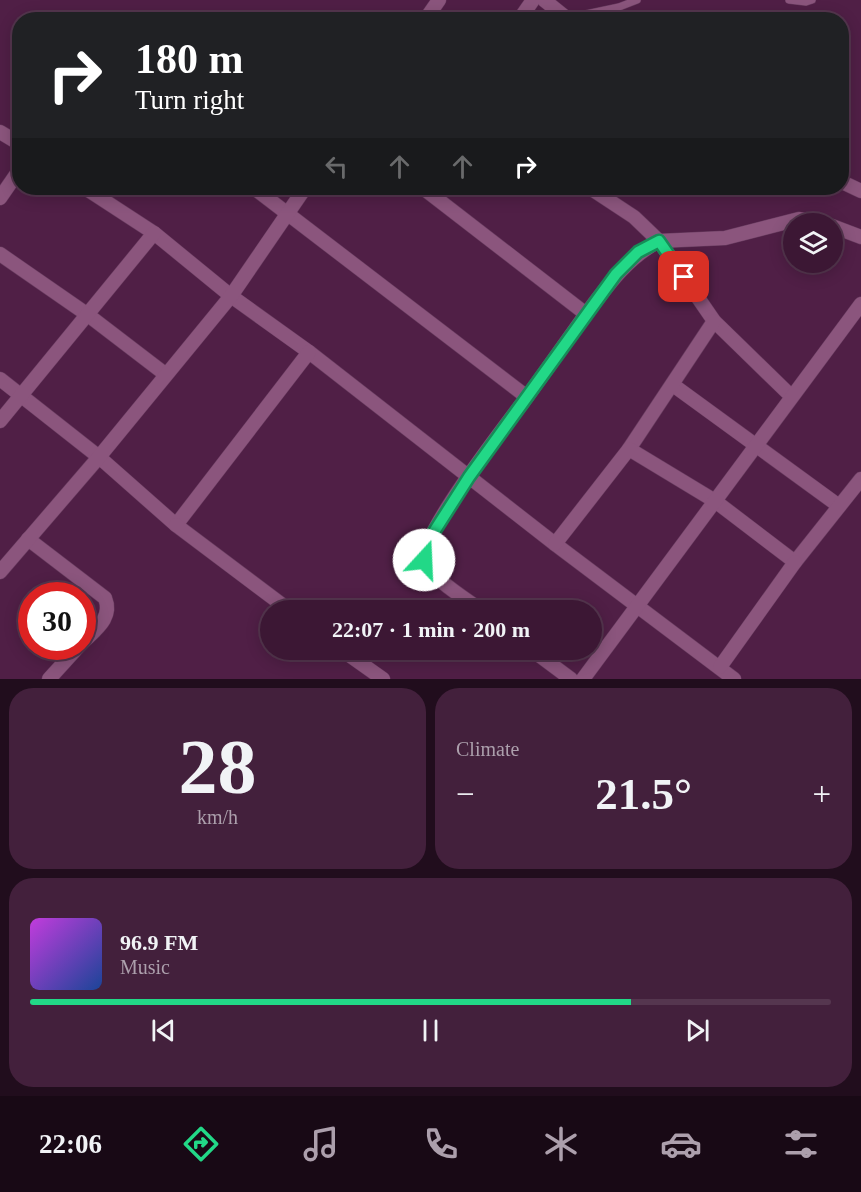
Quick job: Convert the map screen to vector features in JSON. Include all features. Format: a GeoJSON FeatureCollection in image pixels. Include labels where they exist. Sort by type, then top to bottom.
{"type":"FeatureCollection","features":[{"type":"Feature","properties":{"kind":"street"},"geometry":{"type":"LineString","coordinates":[[544,0],[559,12]]}},
{"type":"Feature","properties":{"kind":"street"},"geometry":{"type":"LineString","coordinates":[[0,198],[12,181]]}},
{"type":"Feature","properties":{"kind":"street"},"geometry":{"type":"LineString","coordinates":[[96,195],[154,233],[231,296],[309,352],[555,544],[734,679]]}},
{"type":"Feature","properties":{"kind":"street"},"geometry":{"type":"LineString","coordinates":[[263,195],[527,397]]}},
{"type":"Feature","properties":{"kind":"street"},"geometry":{"type":"LineString","coordinates":[[0,572],[99,458],[165,374],[231,296],[300,195]]}},
{"type":"Feature","properties":{"kind":"street"},"geometry":{"type":"LineString","coordinates":[[433,195],[586,314]]}},
{"type":"Feature","properties":{"kind":"street"},"geometry":{"type":"LineString","coordinates":[[601,195],[634,217],[659,241],[714,321],[791,396]]}},
{"type":"Feature","properties":{"kind":"street"},"geometry":{"type":"LineString","coordinates":[[468,600],[429,571],[424,560],[425,546],[469,477],[586,314],[624,267],[638,252],[659,241],[725,238],[783,223]]}},
{"type":"Feature","properties":{"kind":"street"},"geometry":{"type":"LineString","coordinates":[[843,230],[861,237]]}},
{"type":"Feature","properties":{"kind":"street"},"geometry":{"type":"LineString","coordinates":[[0,421],[154,233]]}},
{"type":"Feature","properties":{"kind":"street"},"geometry":{"type":"LineString","coordinates":[[0,254],[88,315],[165,374]]}},
{"type":"Feature","properties":{"kind":"street"},"geometry":{"type":"LineString","coordinates":[[583,679],[861,304]]}},
{"type":"Feature","properties":{"kind":"street"},"geometry":{"type":"LineString","coordinates":[[555,544],[629,449],[714,321]]}},
{"type":"Feature","properties":{"kind":"street"},"geometry":{"type":"LineString","coordinates":[[176,525],[309,352]]}},
{"type":"Feature","properties":{"kind":"street"},"geometry":{"type":"LineString","coordinates":[[0,379],[99,458],[176,525],[276,600]]}},
{"type":"Feature","properties":{"kind":"street"},"geometry":{"type":"LineString","coordinates":[[673,385],[839,506]]}},
{"type":"Feature","properties":{"kind":"street"},"geometry":{"type":"LineString","coordinates":[[629,449],[715,501],[795,562]]}},
{"type":"Feature","properties":{"kind":"street"},"geometry":{"type":"LineString","coordinates":[[720,667],[795,562],[861,478]]}},
{"type":"Feature","properties":{"kind":"street"},"geometry":{"type":"LineString","coordinates":[[28,539],[84,582]]}},
{"type":"Feature","properties":{"kind":"street"},"geometry":{"type":"LineString","coordinates":[[96,591],[105,598],[109,608],[107,617],[96,628]]}},
{"type":"Feature","properties":{"kind":"street"},"geometry":{"type":"LineString","coordinates":[[49,679],[66,660]]}},
{"type":"Feature","properties":{"kind":"street"},"geometry":{"type":"LineString","coordinates":[[356,660],[383,679]]}},
{"type":"Feature","properties":{"kind":"street"},"geometry":{"type":"LineString","coordinates":[[545,660],[571,679]]}},
{"type":"Feature","properties":{"kind":"lane"},"geometry":{"type":"LineString","coordinates":[[598,12],[637,0]]}},
{"type":"Feature","properties":{"kind":"lane"},"geometry":{"type":"LineString","coordinates":[[789,0],[806,2],[812,0]]}},
{"type":"Feature","properties":{"kind":"route"},"geometry":{"type":"LineString","coordinates":[[424,560],[425,546],[469,477],[616,274],[638,252],[659,241],[684,277]]}}]}
